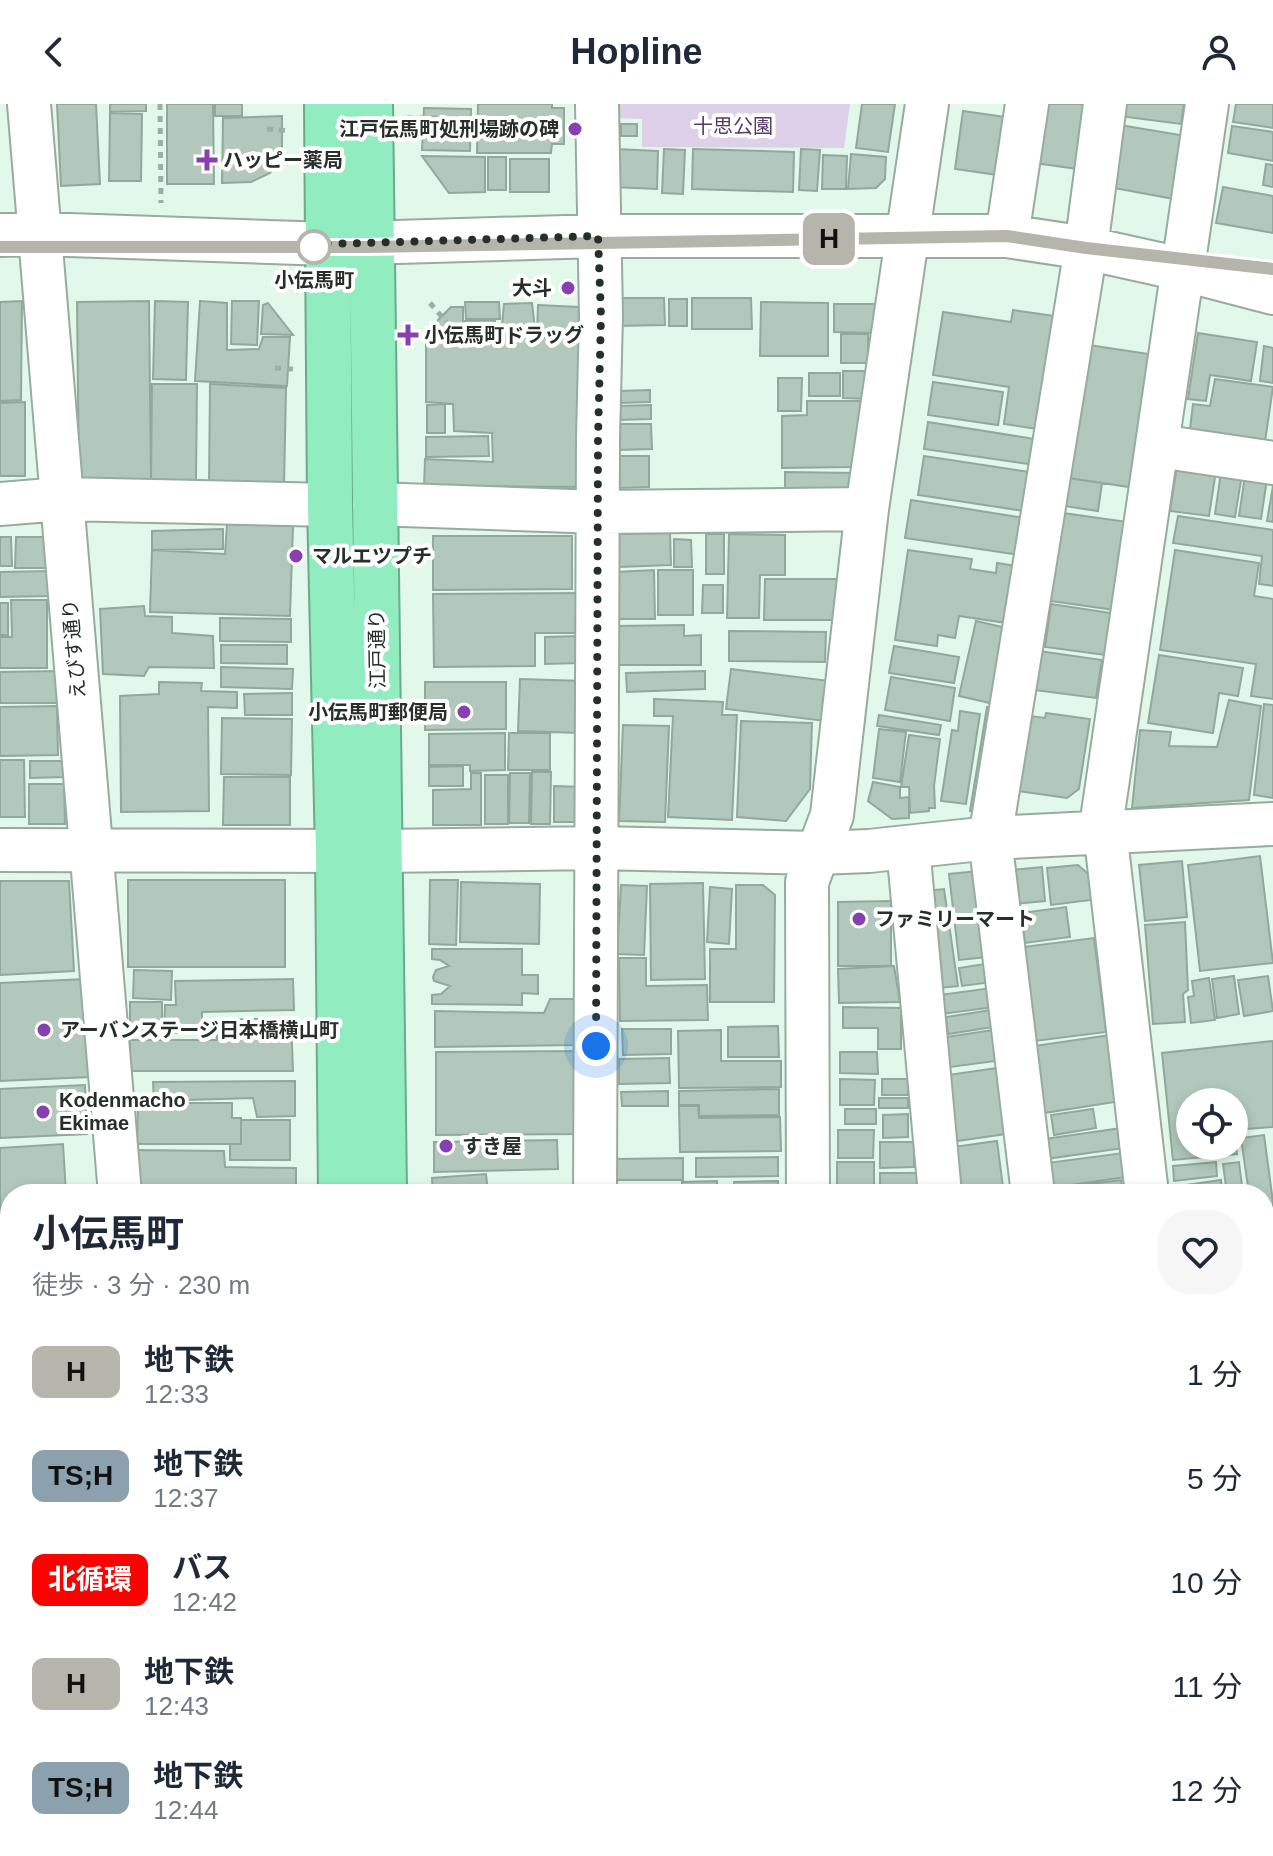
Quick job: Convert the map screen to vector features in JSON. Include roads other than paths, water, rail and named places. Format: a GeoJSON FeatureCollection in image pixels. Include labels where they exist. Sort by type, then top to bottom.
{"type":"FeatureCollection","features":[{"type":"Feature","properties":{"kind":"highway","name":"江戸通り"},"geometry":{"type":"LineString","coordinates":[[327,104],[349,243],[374,504],[384,1184]]}},
{"type":"Feature","properties":{"kind":"highway","name":"江戸通り"},"geometry":{"type":"LineString","coordinates":[[341,1184],[338,851],[330,505],[349,243],[388,111]]}},
{"type":"Feature","properties":{"kind":"street","name":"えびす通り"},"geometry":{"type":"LineString","coordinates":[[29,104],[20,234],[61,499],[119,1184]]}},
{"type":"Feature","properties":{"kind":"street"},"geometry":{"type":"LineString","coordinates":[[595,1184],[601,316],[597,104]]}},
{"type":"Feature","properties":{"kind":"street"},"geometry":{"type":"LineString","coordinates":[[808,1184],[807,882],[832,815],[867,509],[927,104]]}},
{"type":"Feature","properties":{"kind":"street"},"geometry":{"type":"LineString","coordinates":[[1007,236],[1027,104]]}},
{"type":"Feature","properties":{"kind":"street"},"geometry":{"type":"LineString","coordinates":[[1032,1184],[990,838],[1086,248],[1105,104]]}},
{"type":"Feature","properties":{"kind":"street"},"geometry":{"type":"LineString","coordinates":[[1146,1184],[1103,813],[1207,104]]}},
{"type":"Feature","properties":{"kind":"street"},"geometry":{"type":"LineString","coordinates":[[20,234],[349,243],[598,236],[1007,236],[1086,248],[1273,293]]}},
{"type":"Feature","properties":{"kind":"street"},"geometry":{"type":"LineString","coordinates":[[1159,446],[1273,463]]}},
{"type":"Feature","properties":{"kind":"street"},"geometry":{"type":"LineString","coordinates":[[0,504],[61,499],[330,505]]}},
{"type":"Feature","properties":{"kind":"street"},"geometry":{"type":"LineString","coordinates":[[374,504],[600,512],[867,509]]}},
{"type":"Feature","properties":{"kind":"street"},"geometry":{"type":"LineString","coordinates":[[0,850],[597,848],[818,853],[990,838],[1272,833]]}},
{"type":"Feature","properties":{"kind":"street"},"geometry":{"type":"LineString","coordinates":[[908,847],[939,1184]]}},
{"type":"Feature","properties":{"kind":"metro line","name":"H"},"geometry":{"type":"LineString","coordinates":[[0,247],[366,247],[1007,236],[1273,269]]}},
{"type":"Feature","properties":{"kind":"place","name":"江戸伝馬町処刑場跡の碑"},"geometry":{"type":"Point","coordinates":[575,129]}},
{"type":"Feature","properties":{"kind":"place","name":"ハッピー薬局"},"geometry":{"type":"Point","coordinates":[207,160]}},
{"type":"Feature","properties":{"kind":"place","name":"小伝馬町"},"geometry":{"type":"Point","coordinates":[314,247]}},
{"type":"Feature","properties":{"kind":"place","name":"大斗"},"geometry":{"type":"Point","coordinates":[568,288]}},
{"type":"Feature","properties":{"kind":"place","name":"小伝馬町ドラッグ"},"geometry":{"type":"Point","coordinates":[408,335]}},
{"type":"Feature","properties":{"kind":"place","name":"マルエツプチ"},"geometry":{"type":"Point","coordinates":[296,556]}},
{"type":"Feature","properties":{"kind":"place","name":"小伝馬町郵便局"},"geometry":{"type":"Point","coordinates":[464,712]}},
{"type":"Feature","properties":{"kind":"place","name":"ファミリーマート"},"geometry":{"type":"Point","coordinates":[859,919]}},
{"type":"Feature","properties":{"kind":"place","name":"アーバンステージ日本橋横山町"},"geometry":{"type":"Point","coordinates":[44,1030]}},
{"type":"Feature","properties":{"kind":"place","name":"Kodenmacho Ekimae"},"geometry":{"type":"Point","coordinates":[43,1112]}},
{"type":"Feature","properties":{"kind":"place","name":"すき屋"},"geometry":{"type":"Point","coordinates":[446,1146]}},
{"type":"Feature","properties":{"kind":"park label","name":"十思公園"},"geometry":{"type":"Point","coordinates":[733,126]}}]}
